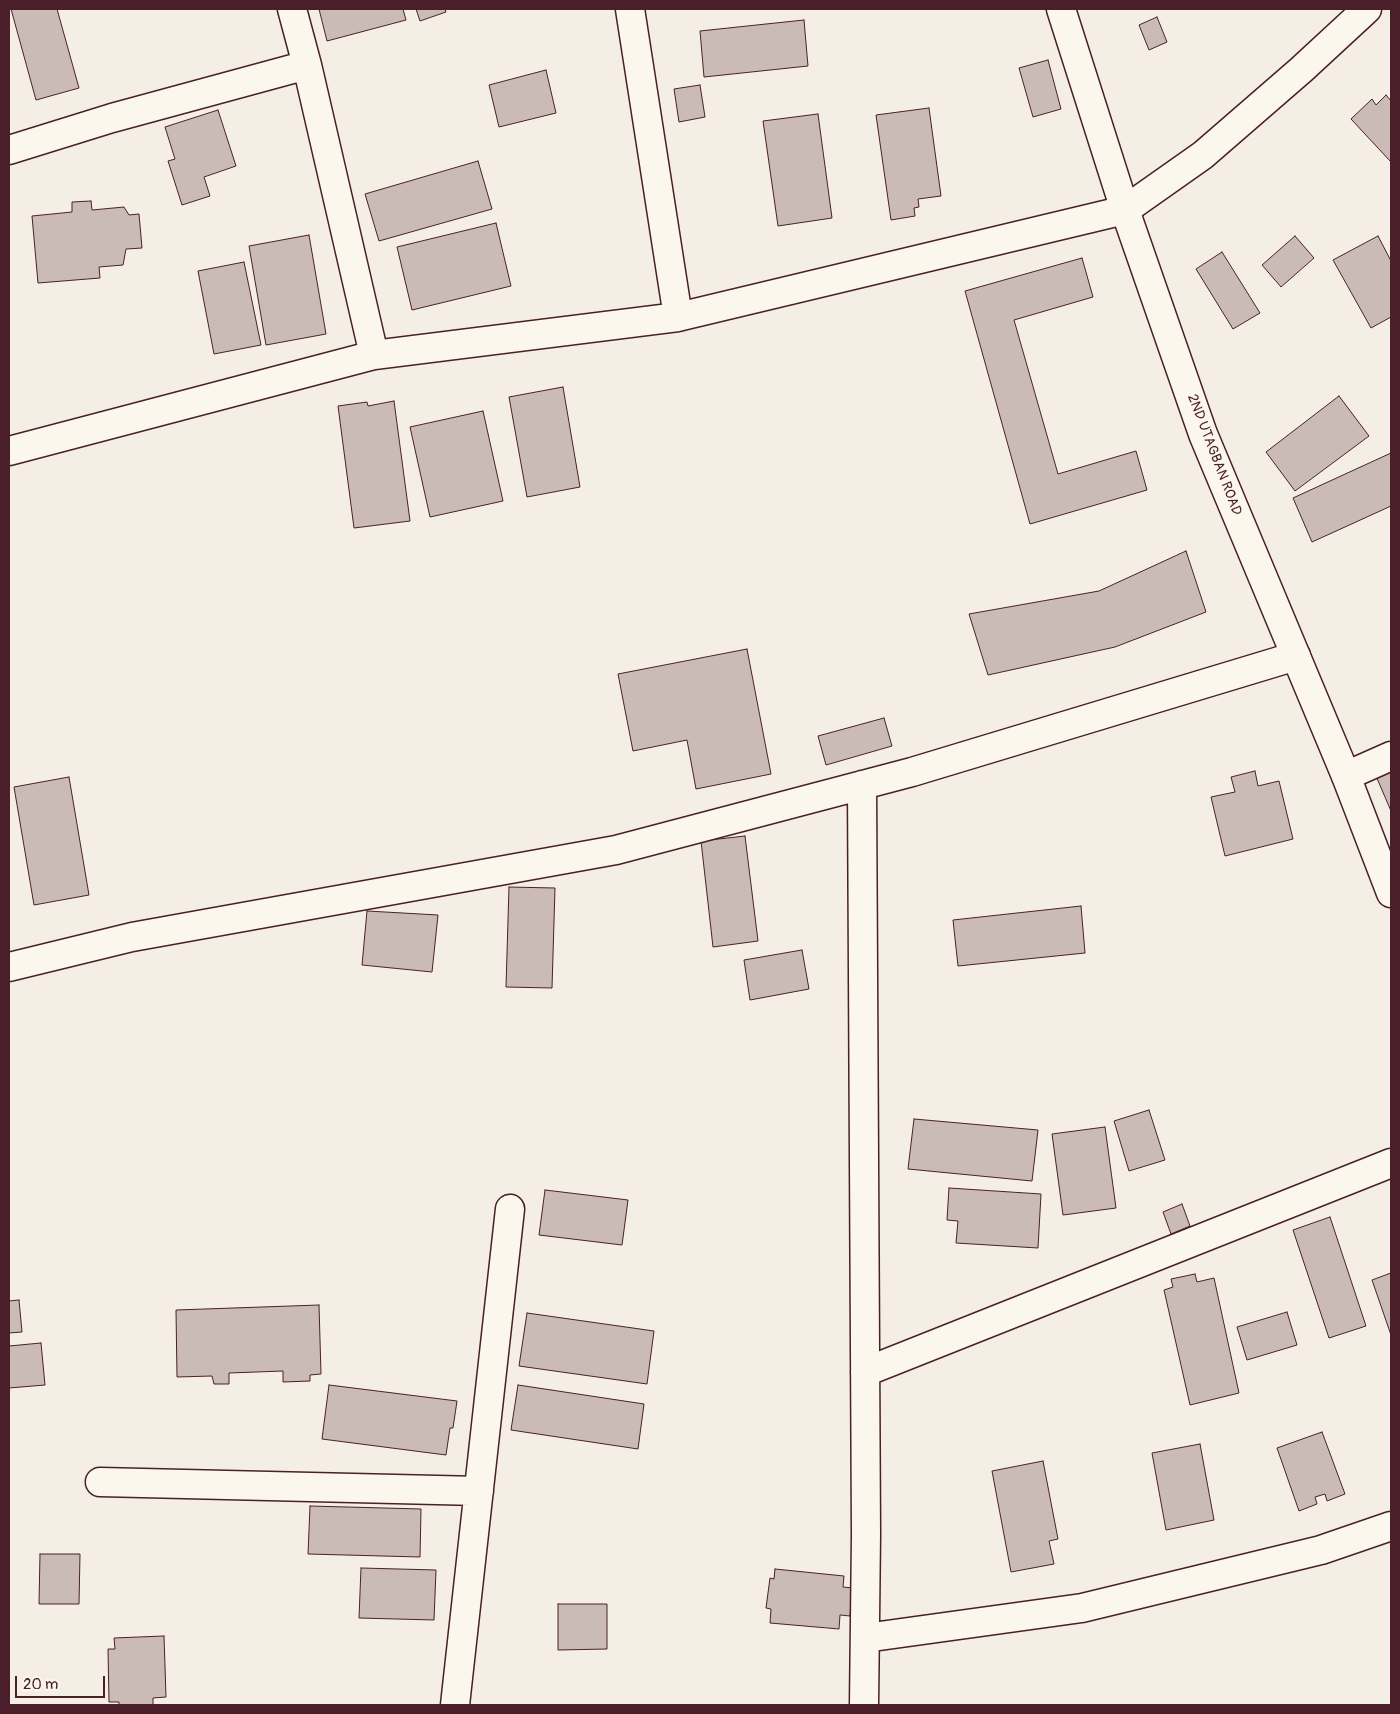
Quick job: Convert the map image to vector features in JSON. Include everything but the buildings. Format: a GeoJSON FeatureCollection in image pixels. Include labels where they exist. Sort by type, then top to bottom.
{"type":"FeatureCollection","features":[{"type":"Feature","properties":{"kind":"street"},"geometry":{"type":"LineString","coordinates":[[292,9],[307,65],[374,355]]}},
{"type":"Feature","properties":{"kind":"street"},"geometry":{"type":"LineString","coordinates":[[630,9],[678,317]]}},
{"type":"Feature","properties":{"kind":"street","name":"2ND UTAGBAN ROAD"},"geometry":{"type":"LineString","coordinates":[[1061,9],[1125,210],[1203,434],[1346,776],[1391,893]]}},
{"type":"Feature","properties":{"kind":"street"},"geometry":{"type":"LineString","coordinates":[[9,451],[374,355],[678,317],[1125,210],[1203,155],[1367,9]]}},
{"type":"Feature","properties":{"kind":"street"},"geometry":{"type":"LineString","coordinates":[[9,150],[112,118],[307,65]]}},
{"type":"Feature","properties":{"kind":"street"},"geometry":{"type":"LineString","coordinates":[[9,967],[132,937],[616,850],[912,772],[1296,656]]}},
{"type":"Feature","properties":{"kind":"street"},"geometry":{"type":"LineString","coordinates":[[1346,776],[1391,756]]}},
{"type":"Feature","properties":{"kind":"street"},"geometry":{"type":"LineString","coordinates":[[862,785],[865,1372],[864,1705]]}},
{"type":"Feature","properties":{"kind":"street"},"geometry":{"type":"LineString","coordinates":[[865,1372],[1391,1163]]}},
{"type":"Feature","properties":{"kind":"street"},"geometry":{"type":"LineString","coordinates":[[455,1705],[510,1209]]}},
{"type":"Feature","properties":{"kind":"street"},"geometry":{"type":"LineString","coordinates":[[100,1482],[478,1491]]}},
{"type":"Feature","properties":{"kind":"street"},"geometry":{"type":"LineString","coordinates":[[864,1638],[1082,1608],[1321,1550],[1391,1526]]}}]}
